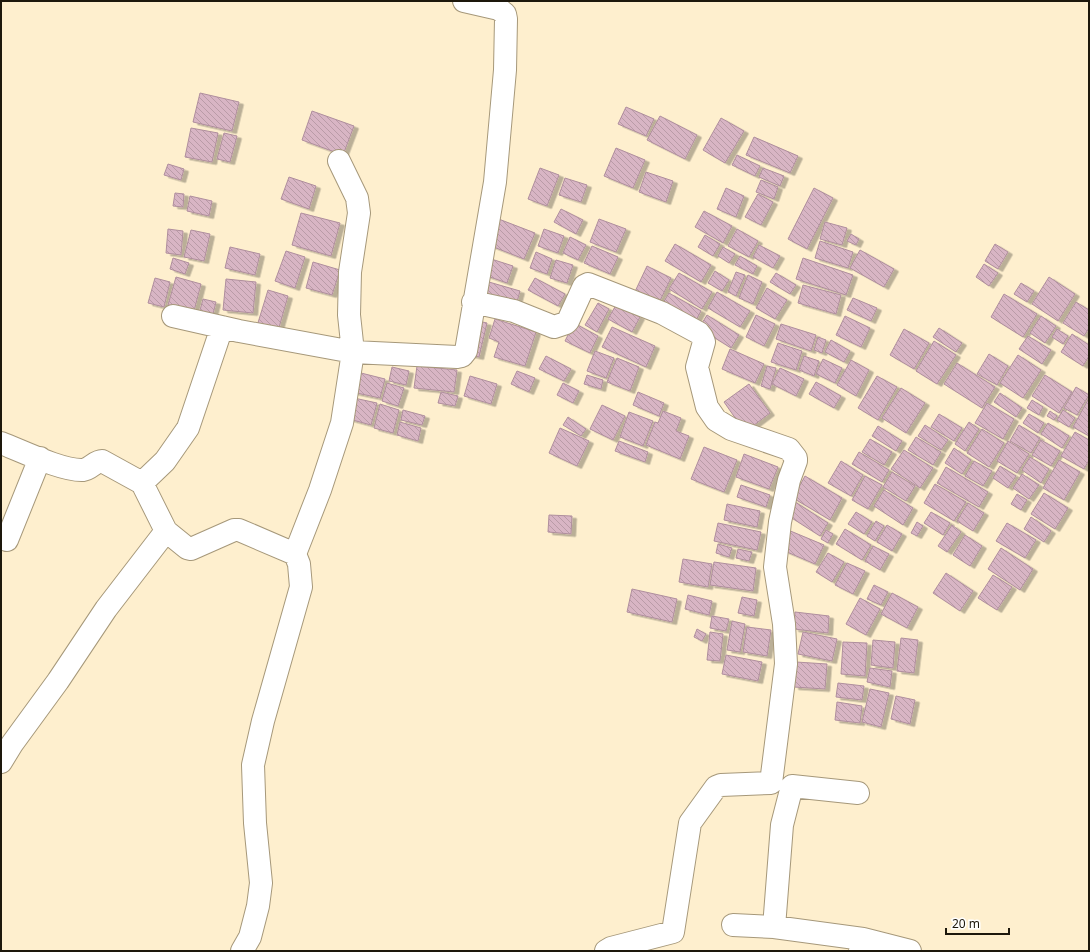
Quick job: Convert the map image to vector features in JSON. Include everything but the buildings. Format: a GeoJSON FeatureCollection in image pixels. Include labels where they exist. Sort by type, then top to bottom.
{"type":"FeatureCollection","features":[{"type":"Feature","properties":{"kind":"street"},"geometry":{"type":"LineString","coordinates":[[173,316],[222,327],[354,352],[462,356],[466,351],[473,302],[495,182],[504,70],[506,19],[505,14],[499,9],[464,1]]}},
{"type":"Feature","properties":{"kind":"street"},"geometry":{"type":"LineString","coordinates":[[294,554],[320,490],[342,423],[354,352],[349,315],[350,272],[359,213],[357,198],[339,160]]}},
{"type":"Feature","properties":{"kind":"street"},"geometry":{"type":"LineString","coordinates":[[473,302],[514,311],[554,326],[566,324],[584,286],[588,284],[662,313],[702,336],[704,342],[697,367],[707,407],[716,420],[731,429],[789,449],[796,458],[789,480],[780,522],[775,567],[784,624],[786,664],[781,784],[782,825],[774,927]]}},
{"type":"Feature","properties":{"kind":"street"},"geometry":{"type":"LineString","coordinates":[[142,483],[165,461],[188,428],[222,327]]}},
{"type":"Feature","properties":{"kind":"street"},"geometry":{"type":"LineString","coordinates":[[1,443],[67,468],[84,470],[98,461],[102,461],[142,483],[166,531],[187,548],[191,549],[234,530],[239,530],[294,554],[299,564],[301,587],[263,721],[253,765],[255,823],[260,882],[258,906],[250,938],[242,951]]}},
{"type":"Feature","properties":{"kind":"street"},"geometry":{"type":"LineString","coordinates":[[7,540],[40,458]]}},
{"type":"Feature","properties":{"kind":"street"},"geometry":{"type":"LineString","coordinates":[[5,748],[58,681],[106,609],[166,531]]}},
{"type":"Feature","properties":{"kind":"street"},"geometry":{"type":"LineString","coordinates":[[606,951],[610,948],[673,932],[690,823],[716,787],[721,785],[781,784],[858,793]]}},
{"type":"Feature","properties":{"kind":"street"},"geometry":{"type":"LineString","coordinates":[[733,925],[774,927],[862,945],[910,951]]}}]}
